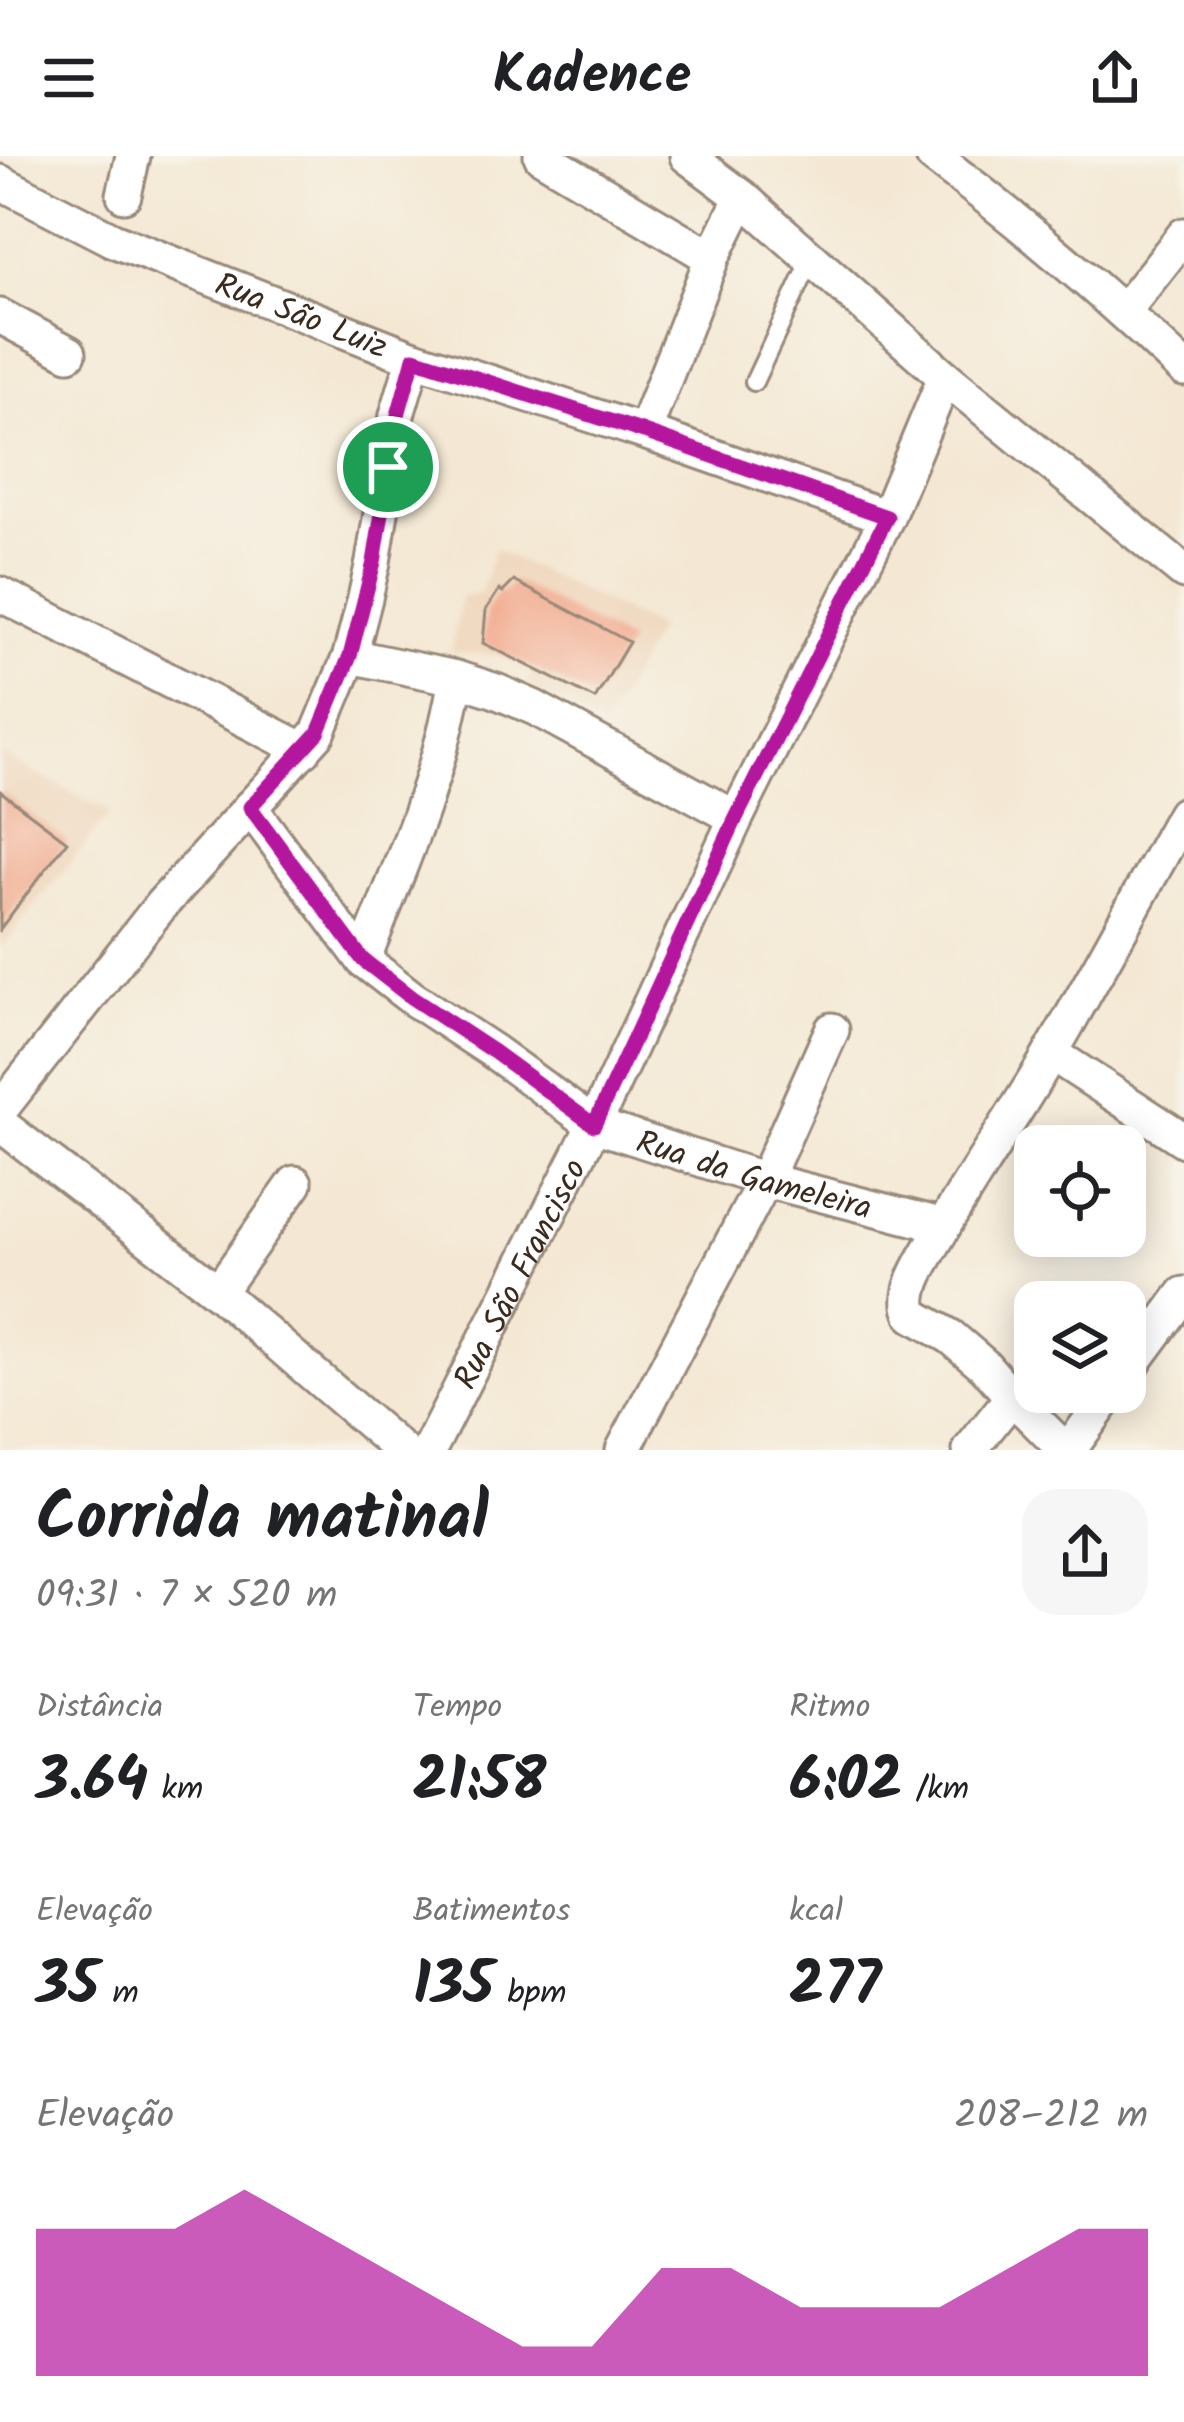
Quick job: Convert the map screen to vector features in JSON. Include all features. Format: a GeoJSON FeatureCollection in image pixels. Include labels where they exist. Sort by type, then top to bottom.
{"type":"FeatureCollection","features":[{"type":"Feature","properties":{"kind":"street"},"geometry":{"type":"LineString","coordinates":[[124,195],[133,156]]}},
{"type":"Feature","properties":{"kind":"street"},"geometry":{"type":"LineString","coordinates":[[541,156],[712,258]]}},
{"type":"Feature","properties":{"kind":"street"},"geometry":{"type":"LineString","coordinates":[[687,156],[742,196],[945,377],[1184,572]]}},
{"type":"Feature","properties":{"kind":"street"},"geometry":{"type":"LineString","coordinates":[[933,156],[1124,311],[1184,369]]}},
{"type":"Feature","properties":{"kind":"street","name":"Rua São Luiz"},"geometry":{"type":"LineString","coordinates":[[0,182],[113,240],[414,358],[887,517]]}},
{"type":"Feature","properties":{"kind":"street"},"geometry":{"type":"LineString","coordinates":[[644,432],[712,258],[742,196]]}},
{"type":"Feature","properties":{"kind":"street"},"geometry":{"type":"LineString","coordinates":[[1124,311],[1184,235]]}},
{"type":"Feature","properties":{"kind":"street"},"geometry":{"type":"LineString","coordinates":[[0,316],[69,353]]}},
{"type":"Feature","properties":{"kind":"street"},"geometry":{"type":"LineString","coordinates":[[0,1110],[162,904],[318,733],[350,656],[374,562],[398,415],[414,358]]}},
{"type":"Feature","properties":{"kind":"street","name":"Rua São Francisco"},"geometry":{"type":"LineString","coordinates":[[429,1450],[594,1125],[736,818],[887,517],[945,377]]}},
{"type":"Feature","properties":{"kind":"street"},"geometry":{"type":"LineString","coordinates":[[0,594],[304,750]]}},
{"type":"Feature","properties":{"kind":"street"},"geometry":{"type":"LineString","coordinates":[[350,656],[456,678],[535,708],[736,818]]}},
{"type":"Feature","properties":{"kind":"street"},"geometry":{"type":"LineString","coordinates":[[363,960],[428,794],[456,678]]}},
{"type":"Feature","properties":{"kind":"street","name":"Rua da Gameleira"},"geometry":{"type":"LineString","coordinates":[[250,807],[363,960],[594,1125],[765,1180],[944,1226]]}},
{"type":"Feature","properties":{"kind":"street"},"geometry":{"type":"LineString","coordinates":[[1096,1413],[1067,1450],[985,1366],[951,1337],[913,1315],[909,1300],[944,1226],[1052,1053],[1184,814]]}},
{"type":"Feature","properties":{"kind":"street"},"geometry":{"type":"LineString","coordinates":[[622,1450],[765,1180],[832,1030]]}},
{"type":"Feature","properties":{"kind":"street"},"geometry":{"type":"LineString","coordinates":[[1052,1053],[1180,1130]]}},
{"type":"Feature","properties":{"kind":"street"},"geometry":{"type":"LineString","coordinates":[[0,1124],[218,1292],[401,1450]]}},
{"type":"Feature","properties":{"kind":"street"},"geometry":{"type":"LineString","coordinates":[[218,1292],[295,1183]]}},
{"type":"Feature","properties":{"kind":"street"},"geometry":{"type":"LineString","coordinates":[[1146,1346],[1184,1294]]}},
{"type":"Feature","properties":{"kind":"street"},"geometry":{"type":"LineString","coordinates":[[970,1450],[1012,1397]]}},
{"type":"Feature","properties":{"kind":"lane"},"geometry":{"type":"LineString","coordinates":[[754,382],[812,258]]}},
{"type":"Feature","properties":{"kind":"shaded area"},"geometry":{"type":"Polygon","coordinates":[[[494,549],[658,628],[603,727],[526,685],[532,671],[500,655],[451,652],[461,597],[481,593],[494,549]]]}},
{"type":"Feature","properties":{"kind":"shaded area"},"geometry":{"type":"Polygon","coordinates":[[[0,754],[110,813],[0,949],[0,754]]]}},
{"type":"Feature","properties":{"kind":"building"},"geometry":{"type":"Polygon","coordinates":[[[514,581],[629,642],[595,699],[483,643],[486,610],[499,590],[503,592],[514,581]]]}},
{"type":"Feature","properties":{"kind":"building"},"geometry":{"type":"Polygon","coordinates":[[[0,791],[67,841],[0,929],[0,791]]]}},
{"type":"Feature","properties":{"kind":"route"},"geometry":{"type":"LineString","coordinates":[[414,358],[887,517],[736,818],[594,1125],[363,960],[250,807],[318,733],[328,712],[350,656],[374,562],[388,467],[414,358]]}}]}
